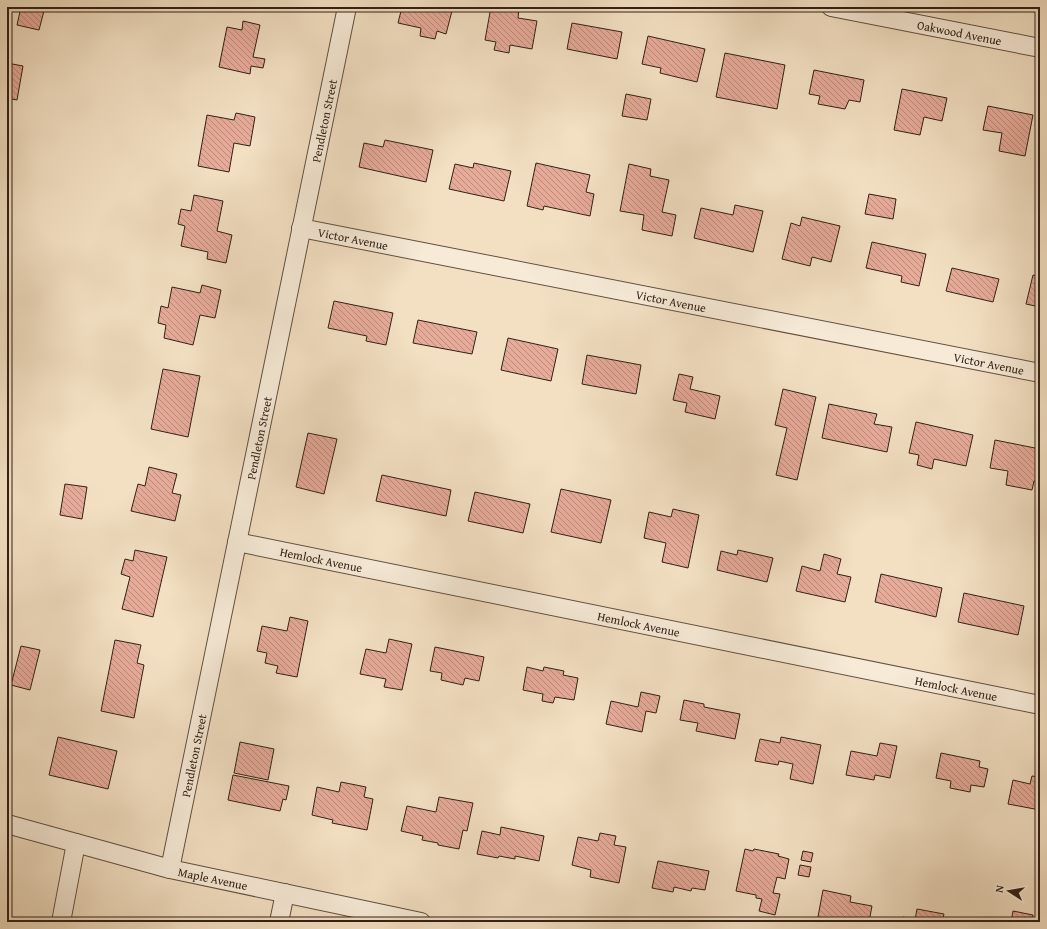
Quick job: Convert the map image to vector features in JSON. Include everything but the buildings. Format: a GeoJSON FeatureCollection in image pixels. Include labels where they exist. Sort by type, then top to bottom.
{"type":"FeatureCollection","features":[{"type":"Feature","properties":{"kind":"street","name":"Pendleton Street"},"geometry":{"type":"LineString","coordinates":[[170,869],[347,7]]}},
{"type":"Feature","properties":{"kind":"street","name":"Oakwood Avenue"},"geometry":{"type":"LineString","coordinates":[[831,7],[1040,48]]}},
{"type":"Feature","properties":{"kind":"street","name":"Victor Avenue"},"geometry":{"type":"LineString","coordinates":[[301,228],[1040,373]]}},
{"type":"Feature","properties":{"kind":"street","name":"Hemlock Avenue"},"geometry":{"type":"LineString","coordinates":[[237,542],[1040,705]]}},
{"type":"Feature","properties":{"kind":"street","name":"Maple Avenue"},"geometry":{"type":"LineString","coordinates":[[7,824],[170,869],[421,922]]}},
{"type":"Feature","properties":{"kind":"street"},"geometry":{"type":"LineString","coordinates":[[61,922],[76,843]]}},
{"type":"Feature","properties":{"kind":"street"},"geometry":{"type":"LineString","coordinates":[[279,922],[285,893]]}}]}
